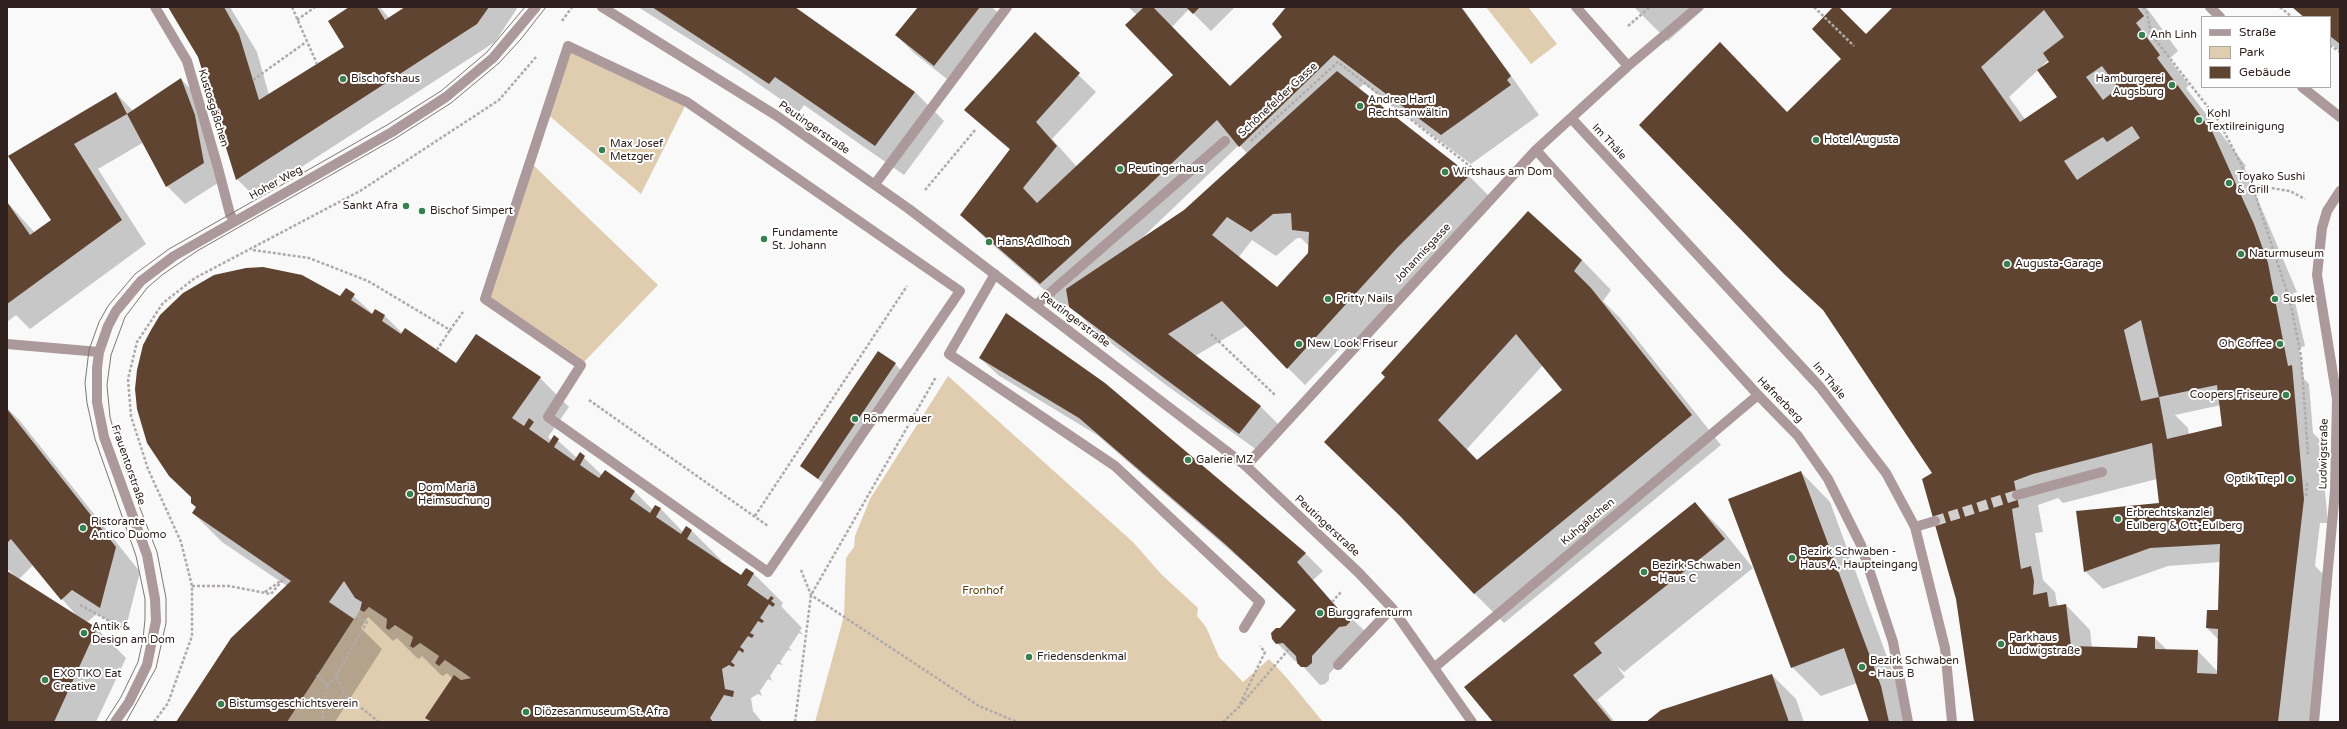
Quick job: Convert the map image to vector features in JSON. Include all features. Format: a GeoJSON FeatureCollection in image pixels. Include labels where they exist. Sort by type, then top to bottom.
{"type":"FeatureCollection","features":[{"type":"Feature","properties":{"kind":"street","name":"Kustosgäßchen"},"geometry":{"type":"LineString","coordinates":[[155,7],[187,61],[230,214],[234,221]]}},
{"type":"Feature","properties":{"kind":"street","name":"Hoher Weg"},"geometry":{"type":"LineString","coordinates":[[100,420],[96,385],[99,352],[108,326],[116,311],[141,281],[174,256],[392,132],[446,97],[493,58],[536,7]]}},
{"type":"Feature","properties":{"kind":"street","name":"Peutingerstraße"},"geometry":{"type":"LineString","coordinates":[[602,7],[778,116],[875,184],[1246,466],[1359,573],[1392,608],[1435,667],[1472,722]]}},
{"type":"Feature","properties":{"kind":"street"},"geometry":{"type":"LineString","coordinates":[[875,184],[1007,7]]}},
{"type":"Feature","properties":{"kind":"street"},"geometry":{"type":"LineString","coordinates":[[1576,7],[1628,66]]}},
{"type":"Feature","properties":{"kind":"street","name":"Johannisgasse"},"geometry":{"type":"LineString","coordinates":[[1246,466],[1536,150],[1628,66],[1698,7]]}},
{"type":"Feature","properties":{"kind":"street"},"geometry":{"type":"LineString","coordinates":[[2210,7],[2219,16]]}},
{"type":"Feature","properties":{"kind":"street"},"geometry":{"type":"LineString","coordinates":[[568,46],[687,102],[921,264],[960,291],[768,572],[548,417],[581,365],[485,299],[568,46]]}},
{"type":"Feature","properties":{"kind":"street"},"geometry":{"type":"LineString","coordinates":[[2303,88],[2340,117]]}},
{"type":"Feature","properties":{"kind":"street","name":"Im Thäle"},"geometry":{"type":"LineString","coordinates":[[1571,118],[1820,387],[1886,473],[1916,527],[1945,648],[1952,722]]}},
{"type":"Feature","properties":{"kind":"street","name":"Schönefelder Gasse"},"geometry":{"type":"LineString","coordinates":[[1036,305],[1225,141]]}},
{"type":"Feature","properties":{"kind":"street","name":"Hafnerberg"},"geometry":{"type":"LineString","coordinates":[[1536,150],[1758,395],[1798,436],[1828,479],[1861,545],[1893,642],[1908,722]]}},
{"type":"Feature","properties":{"kind":"street","name":"Ludwigstraße"},"geometry":{"type":"LineString","coordinates":[[2314,722],[2336,532],[2337,399],[2317,275],[2322,228],[2327,212],[2340,191]]}},
{"type":"Feature","properties":{"kind":"street"},"geometry":{"type":"LineString","coordinates":[[995,274],[949,354],[1115,466],[1260,602],[1244,628]]}},
{"type":"Feature","properties":{"kind":"street"},"geometry":{"type":"LineString","coordinates":[[7,344],[99,352]]}},
{"type":"Feature","properties":{"kind":"street","name":"Kuhgäßchen"},"geometry":{"type":"LineString","coordinates":[[1435,667],[1758,395]]}},
{"type":"Feature","properties":{"kind":"street","name":"Frauentorstraße"},"geometry":{"type":"LineString","coordinates":[[100,420],[114,467],[147,555],[155,599],[156,621],[153,643],[138,684],[115,722]]}},
{"type":"Feature","properties":{"kind":"street"},"geometry":{"type":"LineString","coordinates":[[2017,495],[2102,472]]}},
{"type":"Feature","properties":{"kind":"street"},"geometry":{"type":"LineString","coordinates":[[1916,527],[1935,521]]}},
{"type":"Feature","properties":{"kind":"street"},"geometry":{"type":"LineString","coordinates":[[1338,665],[1392,608]]}},
{"type":"Feature","properties":{"kind":"path"},"geometry":{"type":"LineString","coordinates":[[292,7],[306,42],[317,64]]}},
{"type":"Feature","properties":{"kind":"path"},"geometry":{"type":"LineString","coordinates":[[297,20],[315,7]]}},
{"type":"Feature","properties":{"kind":"path"},"geometry":{"type":"LineString","coordinates":[[1814,7],[1854,46]]}},
{"type":"Feature","properties":{"kind":"path"},"geometry":{"type":"LineString","coordinates":[[2143,7],[2147,13],[2151,34],[2218,120],[2252,185],[2290,301],[2301,356],[2308,455]]}},
{"type":"Feature","properties":{"kind":"path"},"geometry":{"type":"LineString","coordinates":[[2280,7],[2291,16]]}},
{"type":"Feature","properties":{"kind":"path"},"geometry":{"type":"LineString","coordinates":[[253,80],[306,42]]}},
{"type":"Feature","properties":{"kind":"path"},"geometry":{"type":"LineString","coordinates":[[2331,46],[2340,52]]}},
{"type":"Feature","properties":{"kind":"path"},"geometry":{"type":"LineString","coordinates":[[154,722],[168,703],[192,636],[192,586],[181,542],[148,469],[131,416],[128,379],[137,342],[163,303],[195,278],[360,191],[499,100],[538,55]]}},
{"type":"Feature","properties":{"kind":"path","name":"Schönefelder Gasse"},"geometry":{"type":"LineString","coordinates":[[1225,141],[1238,154],[1338,62],[1478,172]]}},
{"type":"Feature","properties":{"kind":"path"},"geometry":{"type":"LineString","coordinates":[[909,209],[976,128]]}},
{"type":"Feature","properties":{"kind":"path"},"geometry":{"type":"LineString","coordinates":[[2252,185],[2290,191],[2327,212]]}},
{"type":"Feature","properties":{"kind":"path"},"geometry":{"type":"LineString","coordinates":[[755,516],[921,264]]}},
{"type":"Feature","properties":{"kind":"path"},"geometry":{"type":"LineString","coordinates":[[437,350],[450,330]]}},
{"type":"Feature","properties":{"kind":"path"},"geometry":{"type":"LineString","coordinates":[[1211,334],[1294,413]]}},
{"type":"Feature","properties":{"kind":"path"},"geometry":{"type":"LineString","coordinates":[[795,722],[811,595],[949,354]]}},
{"type":"Feature","properties":{"kind":"path"},"geometry":{"type":"LineString","coordinates":[[2306,502],[2308,478]]}},
{"type":"Feature","properties":{"kind":"path"},"geometry":{"type":"LineString","coordinates":[[192,586],[229,586],[265,593],[271,594],[285,577],[265,593]]}},
{"type":"Feature","properties":{"kind":"path"},"geometry":{"type":"LineString","coordinates":[[811,595],[979,706],[1018,722]]}},
{"type":"Feature","properties":{"kind":"path"},"geometry":{"type":"LineString","coordinates":[[80,606],[153,643]]}},
{"type":"Feature","properties":{"kind":"path"},"geometry":{"type":"LineString","coordinates":[[322,722],[327,686],[336,676],[367,622],[357,615]]}},
{"type":"Feature","properties":{"kind":"path"},"geometry":{"type":"LineString","coordinates":[[1239,707],[1265,652],[1244,628]]}},
{"type":"Feature","properties":{"kind":"path"},"geometry":{"type":"LineString","coordinates":[[1222,722],[1239,707],[1289,649]]}},
{"type":"Feature","properties":{"kind":"path"},"geometry":{"type":"LineString","coordinates":[[317,675],[327,686]]}},
{"type":"Feature","properties":{"kind":"path"},"geometry":{"type":"LineString","coordinates":[[336,676],[345,695],[379,722]]}},
{"type":"Feature","properties":{"kind":"green space"},"geometry":{"type":"Polygon","coordinates":[[[1486,7],[1528,7],[1557,44],[1531,64],[1486,7]]]}},
{"type":"Feature","properties":{"kind":"green space"},"geometry":{"type":"Polygon","coordinates":[[[568,46],[687,102],[641,194],[546,113],[568,46]]]}},
{"type":"Feature","properties":{"kind":"green space"},"geometry":{"type":"Polygon","coordinates":[[[530,162],[658,285],[581,365],[485,299],[530,162]]]}},
{"type":"Feature","properties":{"kind":"green space","name":"Fronhof"},"geometry":{"type":"Polygon","coordinates":[[[948,376],[1133,542],[1161,574],[1198,608],[1197,616],[1206,627],[1219,657],[1243,682],[1269,659],[1323,722],[815,722],[844,616],[846,558],[854,547],[855,536],[870,499],[948,376]]]}},
{"type":"Feature","properties":{"kind":"green space"},"geometry":{"type":"Polygon","coordinates":[[[369,607],[387,619],[386,627],[389,630],[395,625],[413,637],[410,645],[420,643],[439,656],[435,663],[439,666],[445,660],[471,678],[461,680],[455,676],[426,718],[432,722],[287,722],[360,610],[364,612],[369,607]]]}},
{"type":"Feature","properties":{"kind":"building","name":"Bischofshaus"},"geometry":{"type":"Polygon","coordinates":[[[168,7],[224,7],[239,34],[259,100],[344,47],[328,21],[349,7],[377,7],[385,20],[405,7],[489,7],[477,24],[236,180],[198,57],[168,7]]]}},
{"type":"Feature","properties":{"kind":"building"},"geometry":{"type":"Polygon","coordinates":[[[652,7],[795,7],[915,92],[875,146],[775,77],[769,84],[652,7]]]}},
{"type":"Feature","properties":{"kind":"building"},"geometry":{"type":"Polygon","coordinates":[[[918,7],[980,7],[934,66],[895,35],[918,7]]]}},
{"type":"Feature","properties":{"kind":"building"},"geometry":{"type":"Polygon","coordinates":[[[1144,7],[1153,7],[1230,86],[1282,37],[1272,24],[1286,7],[1461,7],[1511,76],[1507,80],[1511,85],[1441,135],[1334,55],[1239,147],[1217,120],[1145,189],[1040,284],[960,215],[1010,149],[964,110],[1035,32],[1080,73],[1036,122],[1057,146],[1023,188],[1037,203],[1173,75],[1125,25],[1144,7]]]}},
{"type":"Feature","properties":{"kind":"building"},"geometry":{"type":"Polygon","coordinates":[[[1186,7],[1200,7],[1193,14],[1186,7]]]}},
{"type":"Feature","properties":{"kind":"building"},"geometry":{"type":"Polygon","coordinates":[[[1833,7],[1839,7],[1866,34],[1893,7],[2137,7],[2144,16],[2136,23],[2160,55],[2157,58],[2212,131],[2254,224],[2268,263],[2288,366],[2292,365],[2304,499],[2278,722],[1974,722],[1956,599],[1922,479],[1932,473],[1823,310],[1784,274],[1639,125],[1720,42],[1787,112],[1841,59],[1812,29],[1833,7]],[[2044,10],[1981,67],[2020,122],[2057,97],[2037,70],[2049,62],[2043,53],[2064,37],[2044,10]],[[2102,66],[2086,77],[2103,100],[2118,88],[2102,66]],[[2132,126],[2107,142],[2103,137],[2064,161],[2077,180],[2140,138],[2132,126]],[[2141,320],[2124,330],[2141,401],[2159,397],[2141,320]],[[2217,385],[2159,397],[2167,439],[2222,426],[2217,385]],[[2152,443],[2033,474],[2014,481],[2019,507],[2012,509],[2021,569],[2031,566],[2034,581],[2033,595],[2047,592],[2049,607],[2066,604],[2071,646],[2137,648],[2138,636],[2155,637],[2155,649],[2198,650],[2197,673],[2217,674],[2218,629],[2206,628],[2207,610],[2218,610],[2220,544],[2150,548],[2084,572],[2076,511],[2159,503],[2152,443]]]}},
{"type":"Feature","properties":{"kind":"building"},"geometry":{"type":"Polygon","coordinates":[[[2292,7],[2340,7],[2340,44],[2331,37],[2331,16],[2303,16],[2292,7]]]}},
{"type":"Feature","properties":{"kind":"building"},"geometry":{"type":"Polygon","coordinates":[[[1337,71],[1470,175],[1397,248],[1287,369],[1222,301],[1168,334],[1261,406],[1239,434],[1069,307],[1066,289],[1184,210],[1337,71]],[[1291,213],[1273,214],[1251,232],[1227,217],[1212,235],[1277,287],[1308,253],[1309,232],[1292,230],[1291,213]]]}},
{"type":"Feature","properties":{"kind":"building"},"geometry":{"type":"Polygon","coordinates":[[[181,78],[195,115],[204,163],[166,187],[127,114],[181,78]]]}},
{"type":"Feature","properties":{"kind":"building"},"geometry":{"type":"Polygon","coordinates":[[[116,92],[127,114],[74,144],[122,220],[7,304],[7,202],[30,235],[51,220],[8,156],[116,92]]]}},
{"type":"Feature","properties":{"kind":"building"},"geometry":{"type":"Polygon","coordinates":[[[1528,211],[1582,260],[1574,271],[1591,288],[1692,415],[1474,594],[1400,516],[1324,442],[1385,377],[1381,373],[1528,211]],[[1516,334],[1438,420],[1477,460],[1562,390],[1516,334]]]}},
{"type":"Feature","properties":{"kind":"building","name":"Dom Mariä Heimsuchung"},"geometry":{"type":"Polygon","coordinates":[[[263,267],[302,275],[340,296],[346,288],[355,294],[351,300],[372,314],[375,309],[385,315],[382,321],[401,334],[405,328],[456,363],[476,334],[541,377],[512,418],[524,426],[529,418],[534,422],[529,429],[549,443],[554,435],[559,439],[554,447],[574,461],[580,452],[585,456],[580,465],[599,478],[605,470],[635,491],[630,499],[650,513],[655,505],[661,508],[656,517],[681,534],[686,526],[692,530],[687,539],[741,575],[746,568],[754,573],[747,585],[768,600],[771,596],[774,598],[771,601],[775,604],[773,607],[769,604],[760,618],[764,621],[762,623],[758,621],[750,633],[754,635],[752,638],[748,636],[740,647],[744,650],[743,653],[739,650],[731,662],[735,665],[733,667],[729,665],[722,669],[725,689],[734,691],[733,697],[724,695],[710,718],[713,722],[432,722],[425,718],[454,675],[461,680],[471,678],[445,660],[439,666],[435,663],[439,656],[420,643],[413,648],[410,646],[413,637],[395,625],[389,630],[386,628],[387,619],[369,607],[364,612],[360,610],[362,602],[355,598],[344,581],[329,602],[354,619],[287,722],[176,722],[231,638],[291,581],[192,513],[196,507],[191,503],[191,497],[169,476],[147,443],[137,409],[135,389],[137,370],[143,345],[151,330],[160,315],[183,293],[214,275],[246,268],[263,267]]]}},
{"type":"Feature","properties":{"kind":"building"},"geometry":{"type":"Polygon","coordinates":[[[1006,313],[1105,383],[1306,553],[1297,562],[1340,611],[1345,611],[1350,615],[1350,622],[1346,626],[1339,627],[1312,656],[1312,663],[1307,667],[1301,667],[1297,663],[1296,656],[1283,643],[1276,644],[1272,639],[1271,633],[1276,628],[1280,628],[1296,610],[1225,544],[1079,418],[979,358],[1006,313]]]}},
{"type":"Feature","properties":{"kind":"building"},"geometry":{"type":"Polygon","coordinates":[[[878,351],[896,363],[818,479],[800,466],[878,351]]]}},
{"type":"Feature","properties":{"kind":"building"},"geometry":{"type":"Polygon","coordinates":[[[7,409],[116,547],[100,608],[72,590],[61,600],[11,539],[7,543],[7,409]]]}},
{"type":"Feature","properties":{"kind":"building","name":"Bezirk Schwaben - Haus A, Haupteingang"},"geometry":{"type":"Polygon","coordinates":[[[1801,471],[1881,686],[1889,722],[1869,722],[1844,648],[1791,668],[1728,499],[1801,471]]]}},
{"type":"Feature","properties":{"kind":"building"},"geometry":{"type":"Polygon","coordinates":[[[1695,502],[1725,539],[1594,643],[1602,653],[1573,675],[1612,722],[1493,722],[1464,687],[1695,502]]]}},
{"type":"Feature","properties":{"kind":"building"},"geometry":{"type":"Polygon","coordinates":[[[7,571],[97,628],[54,722],[7,722],[7,571]]]}},
{"type":"Feature","properties":{"kind":"building"},"geometry":{"type":"Polygon","coordinates":[[[1772,674],[1789,722],[1646,722],[1661,710],[1772,674]]]}},
{"type":"Feature","properties":{"kind":"tunnel"},"geometry":{"type":"LineString","coordinates":[[1935,521],[2017,495]]}},
{"type":"Feature","properties":{"kind":"tram line"},"geometry":{"type":"LineString","coordinates":[[105,722],[121,697],[138,662],[143,639],[145,619],[145,599],[136,556],[95,439],[87,403],[85,383],[89,350],[99,322],[108,306],[135,274],[169,249],[387,125],[441,91],[487,52],[525,7]]}},
{"type":"Feature","properties":{"kind":"tram line"},"geometry":{"type":"LineString","coordinates":[[126,722],[156,668],[166,623],[166,598],[157,552],[123,464],[110,417],[107,385],[111,355],[125,317],[147,288],[162,275],[197,251],[396,138],[451,103],[499,63],[521,39],[546,7]]}},
{"type":"Feature","properties":{"kind":"place","name":"Anh Linh"},"geometry":{"type":"Point","coordinates":[2142,35]}},
{"type":"Feature","properties":{"kind":"place","name":"Bischofshaus"},"geometry":{"type":"Point","coordinates":[343,79]}},
{"type":"Feature","properties":{"kind":"place","name":"Hamburgerei Augsburg"},"geometry":{"type":"Point","coordinates":[2172,85]}},
{"type":"Feature","properties":{"kind":"place","name":"Andrea Hartl Rechtsanwältin"},"geometry":{"type":"Point","coordinates":[1360,106]}},
{"type":"Feature","properties":{"kind":"place","name":"Kohl Textilreinigung"},"geometry":{"type":"Point","coordinates":[2199,120]}},
{"type":"Feature","properties":{"kind":"place","name":"Hotel Augusta"},"geometry":{"type":"Point","coordinates":[1816,140]}},
{"type":"Feature","properties":{"kind":"place","name":"Max Josef Metzger"},"geometry":{"type":"Point","coordinates":[602,150]}},
{"type":"Feature","properties":{"kind":"place","name":"Peutingerhaus"},"geometry":{"type":"Point","coordinates":[1120,169]}},
{"type":"Feature","properties":{"kind":"place","name":"Wirtshaus am Dom"},"geometry":{"type":"Point","coordinates":[1445,172]}},
{"type":"Feature","properties":{"kind":"place","name":"Toyako Sushi & Grill"},"geometry":{"type":"Point","coordinates":[2229,183]}},
{"type":"Feature","properties":{"kind":"place","name":"Sankt Afra"},"geometry":{"type":"Point","coordinates":[406,206]}},
{"type":"Feature","properties":{"kind":"place","name":"Bischof Simpert"},"geometry":{"type":"Point","coordinates":[422,211]}},
{"type":"Feature","properties":{"kind":"place","name":"Fundamente St. Johann"},"geometry":{"type":"Point","coordinates":[764,239]}},
{"type":"Feature","properties":{"kind":"place","name":"Hans Adlhoch"},"geometry":{"type":"Point","coordinates":[989,242]}},
{"type":"Feature","properties":{"kind":"place","name":"Naturmuseum"},"geometry":{"type":"Point","coordinates":[2241,254]}},
{"type":"Feature","properties":{"kind":"place","name":"Augusta-Garage"},"geometry":{"type":"Point","coordinates":[2007,264]}},
{"type":"Feature","properties":{"kind":"place","name":"Pritty Nails"},"geometry":{"type":"Point","coordinates":[1328,299]}},
{"type":"Feature","properties":{"kind":"place","name":"Suslet"},"geometry":{"type":"Point","coordinates":[2275,299]}},
{"type":"Feature","properties":{"kind":"place","name":"New Look Friseur"},"geometry":{"type":"Point","coordinates":[1299,344]}},
{"type":"Feature","properties":{"kind":"place","name":"Oh Coffee"},"geometry":{"type":"Point","coordinates":[2280,344]}},
{"type":"Feature","properties":{"kind":"place","name":"Coopers Friseure"},"geometry":{"type":"Point","coordinates":[2286,395]}},
{"type":"Feature","properties":{"kind":"place","name":"Römermauer"},"geometry":{"type":"Point","coordinates":[855,419]}},
{"type":"Feature","properties":{"kind":"place","name":"Galerie MZ"},"geometry":{"type":"Point","coordinates":[1188,460]}},
{"type":"Feature","properties":{"kind":"place","name":"Optik Trepl"},"geometry":{"type":"Point","coordinates":[2291,479]}},
{"type":"Feature","properties":{"kind":"place","name":"Dom Mariä Heimsuchung"},"geometry":{"type":"Point","coordinates":[410,494]}},
{"type":"Feature","properties":{"kind":"place","name":"Erbrechtskanzlei Eulberg & Ott-Eulberg"},"geometry":{"type":"Point","coordinates":[2118,519]}},
{"type":"Feature","properties":{"kind":"place","name":"Ristorante Antico Duomo"},"geometry":{"type":"Point","coordinates":[83,528]}},
{"type":"Feature","properties":{"kind":"place","name":"Bezirk Schwaben - Haus A, Haupteingang"},"geometry":{"type":"Point","coordinates":[1792,558]}},
{"type":"Feature","properties":{"kind":"place","name":"Bezirk Schwaben - Haus C"},"geometry":{"type":"Point","coordinates":[1644,572]}},
{"type":"Feature","properties":{"kind":"place","name":"Burggrafenturm"},"geometry":{"type":"Point","coordinates":[1320,613]}},
{"type":"Feature","properties":{"kind":"place","name":"Antik & Design am Dom"},"geometry":{"type":"Point","coordinates":[84,633]}},
{"type":"Feature","properties":{"kind":"place","name":"Parkhaus Ludwigstraße"},"geometry":{"type":"Point","coordinates":[2001,644]}},
{"type":"Feature","properties":{"kind":"place","name":"Friedensdenkmal"},"geometry":{"type":"Point","coordinates":[1029,657]}},
{"type":"Feature","properties":{"kind":"place","name":"Bezirk Schwaben - Haus B"},"geometry":{"type":"Point","coordinates":[1862,667]}},
{"type":"Feature","properties":{"kind":"place","name":"EXOTIKO Eat Creative"},"geometry":{"type":"Point","coordinates":[45,680]}},
{"type":"Feature","properties":{"kind":"place","name":"Bistumsgeschichtsverein"},"geometry":{"type":"Point","coordinates":[221,704]}},
{"type":"Feature","properties":{"kind":"place","name":"Diözesanmuseum St. Afra"},"geometry":{"type":"Point","coordinates":[526,712]}}]}
